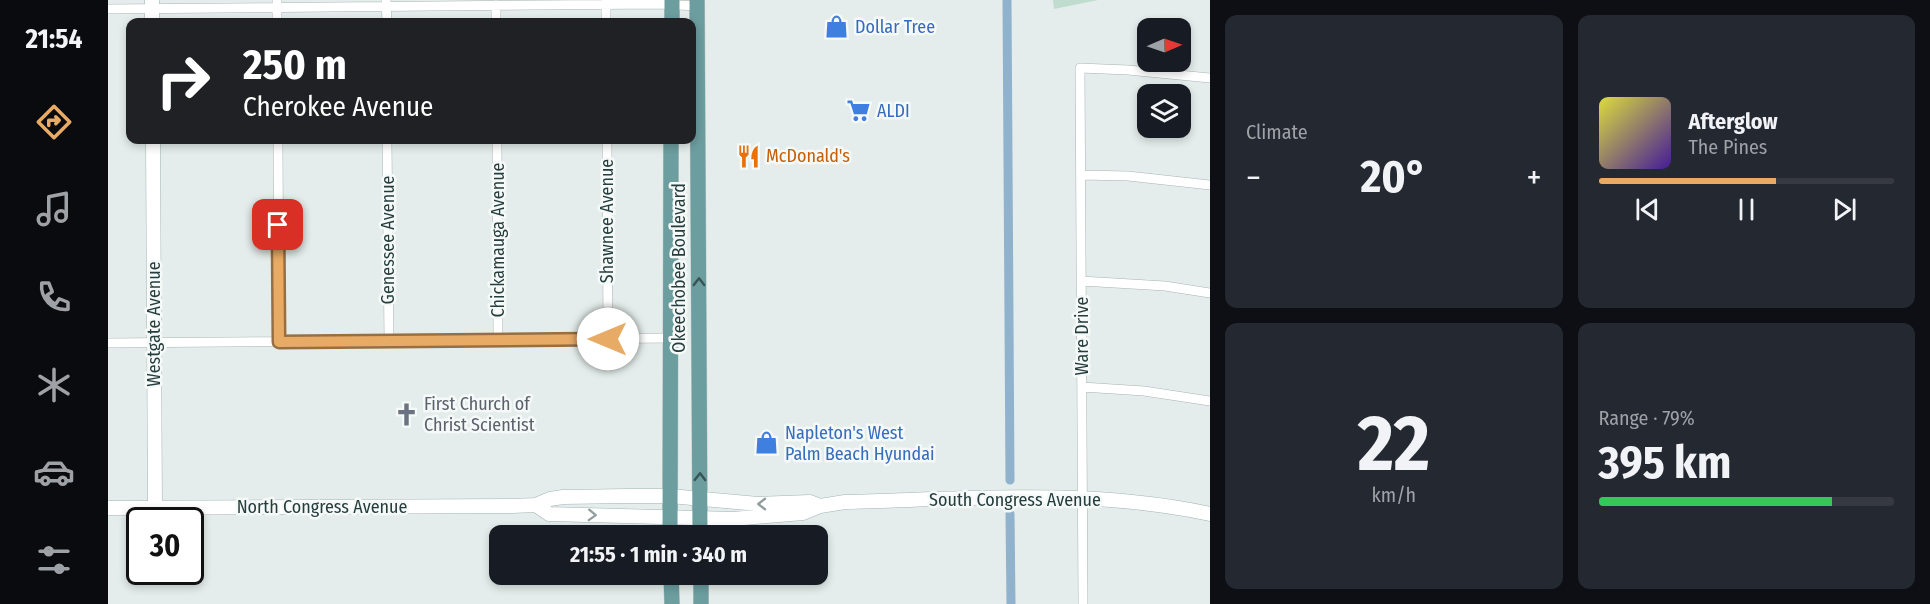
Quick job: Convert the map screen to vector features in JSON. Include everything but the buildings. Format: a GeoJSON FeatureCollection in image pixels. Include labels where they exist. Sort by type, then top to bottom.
{"type":"FeatureCollection","features":[{"type":"Feature","properties":{"kind":"main road","name":"Okeechobee Boulevard"},"geometry":{"type":"LineString","coordinates":[[697,3],[700,525]]}},
{"type":"Feature","properties":{"kind":"main road","name":"Okeechobee Boulevard"},"geometry":{"type":"LineString","coordinates":[[670,525],[671,144]]}},
{"type":"Feature","properties":{"kind":"main road"},"geometry":{"type":"LineString","coordinates":[[671,585],[672,604]]}},
{"type":"Feature","properties":{"kind":"main road"},"geometry":{"type":"LineString","coordinates":[[701,585],[701,604]]}},
{"type":"Feature","properties":{"kind":"street"},"geometry":{"type":"LineString","coordinates":[[606,2],[606,18]]}},
{"type":"Feature","properties":{"kind":"street"},"geometry":{"type":"LineString","coordinates":[[386,3],[387,18]]}},
{"type":"Feature","properties":{"kind":"street"},"geometry":{"type":"LineString","coordinates":[[108,9],[152,10],[277,4],[697,3]]}},
{"type":"Feature","properties":{"kind":"street"},"geometry":{"type":"LineString","coordinates":[[496,5],[496,18]]}},
{"type":"Feature","properties":{"kind":"street","name":"Ware Drive"},"geometry":{"type":"LineString","coordinates":[[1083,604],[1080,68],[1210,78]]}},
{"type":"Feature","properties":{"kind":"street","name":"Westgate Avenue"},"geometry":{"type":"LineString","coordinates":[[153,144],[155,507]]}},
{"type":"Feature","properties":{"kind":"street"},"geometry":{"type":"LineString","coordinates":[[278,144],[279,342]]}},
{"type":"Feature","properties":{"kind":"street","name":"Genessee Avenue"},"geometry":{"type":"LineString","coordinates":[[387,144],[389,341]]}},
{"type":"Feature","properties":{"kind":"street","name":"Chickamauga Avenue"},"geometry":{"type":"LineString","coordinates":[[497,144],[498,340]]}},
{"type":"Feature","properties":{"kind":"street","name":"Shawnee Avenue"},"geometry":{"type":"LineString","coordinates":[[607,144],[608,339]]}},
{"type":"Feature","properties":{"kind":"street"},"geometry":{"type":"LineString","coordinates":[[1081,175],[1162,179],[1210,185]]}},
{"type":"Feature","properties":{"kind":"street"},"geometry":{"type":"LineString","coordinates":[[1081,281],[1143,284],[1210,292]]}},
{"type":"Feature","properties":{"kind":"street"},"geometry":{"type":"LineString","coordinates":[[108,343],[670,338]]}},
{"type":"Feature","properties":{"kind":"street"},"geometry":{"type":"LineString","coordinates":[[1082,387],[1144,391],[1210,400]]}},
{"type":"Feature","properties":{"kind":"street","name":"North Congress Avenue"},"geometry":{"type":"LineString","coordinates":[[204,508],[536,505],[563,497],[670,496],[699,500]]}},
{"type":"Feature","properties":{"kind":"street","name":"South Congress Avenue"},"geometry":{"type":"LineString","coordinates":[[700,519],[733,519],[803,513],[820,506],[844,502],[1003,498],[1083,498],[1158,504],[1210,514]]}},
{"type":"Feature","properties":{"kind":"street","name":"South Congress Avenue"},"geometry":{"type":"LineString","coordinates":[[699,500],[758,504],[810,502],[820,506]]}},
{"type":"Feature","properties":{"kind":"street","name":"North Congress Avenue"},"geometry":{"type":"LineString","coordinates":[[536,505],[549,514],[700,519]]}},
{"type":"Feature","properties":{"kind":"street","name":"North Congress Avenue"},"geometry":{"type":"LineString","coordinates":[[108,508],[126,508]]}},
{"type":"Feature","properties":{"kind":"green space"},"geometry":{"type":"Polygon","coordinates":[[[1053,0],[1098,0],[1054,9],[1053,0]]]}},
{"type":"Feature","properties":{"kind":"waterway"},"geometry":{"type":"LineString","coordinates":[[1007,0],[1010,480]]}},
{"type":"Feature","properties":{"kind":"waterway"},"geometry":{"type":"LineString","coordinates":[[1010,514],[1011,604]]}},
{"type":"Feature","properties":{"kind":"place","name":"Dollar Tree"},"geometry":{"type":"Point","coordinates":[837,27]}},
{"type":"Feature","properties":{"kind":"place","name":"ALDI"},"geometry":{"type":"Point","coordinates":[859,111]}},
{"type":"Feature","properties":{"kind":"place","name":"McDonald's"},"geometry":{"type":"Point","coordinates":[748,156]}},
{"type":"Feature","properties":{"kind":"place","name":"First Church of Christ Scientist"},"geometry":{"type":"Point","coordinates":[406,414]}},
{"type":"Feature","properties":{"kind":"place","name":"Napleton's West Palm Beach Hyundai"},"geometry":{"type":"Point","coordinates":[767,443]}},
{"type":"Feature","properties":{"kind":"route"},"geometry":{"type":"LineString","coordinates":[[278,225],[279,342],[608,339]]}}]}
